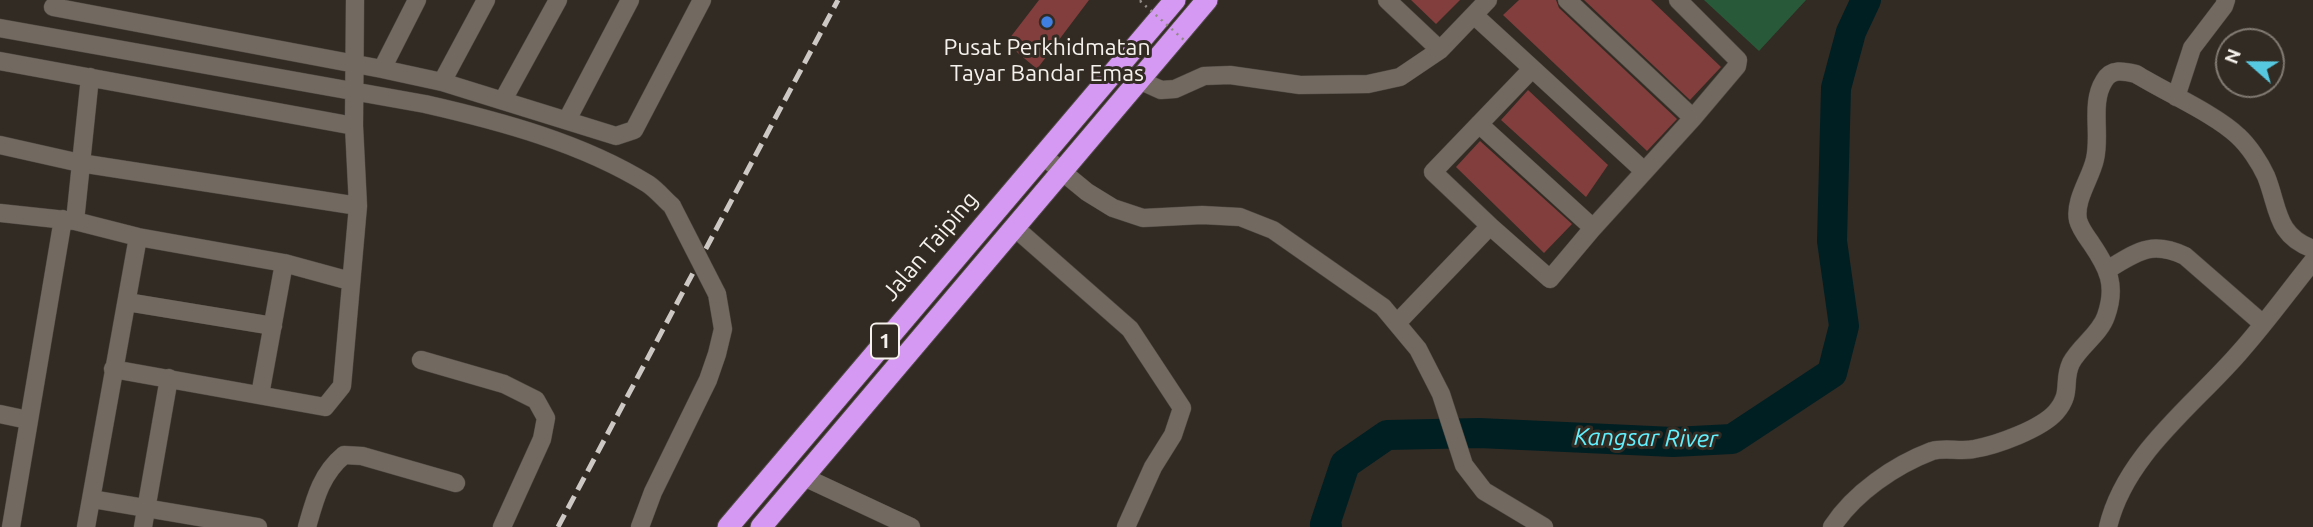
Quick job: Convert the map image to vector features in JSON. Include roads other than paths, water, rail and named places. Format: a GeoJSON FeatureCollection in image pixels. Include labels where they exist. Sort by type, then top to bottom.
{"type":"FeatureCollection","features":[{"type":"Feature","properties":{"kind":"highway","name":"Jalan Taiping"},"geometry":{"type":"LineString","coordinates":[[727,525],[1175,0]]}},
{"type":"Feature","properties":{"kind":"highway","name":"1"},"geometry":{"type":"LineString","coordinates":[[761,527],[1207,0]]}},
{"type":"Feature","properties":{"kind":"street"},"geometry":{"type":"LineString","coordinates":[[113,369],[325,407],[342,386],[359,206],[354,126],[355,0]]}},
{"type":"Feature","properties":{"kind":"street"},"geometry":{"type":"LineString","coordinates":[[382,69],[417,0]]}},
{"type":"Feature","properties":{"kind":"street"},"geometry":{"type":"LineString","coordinates":[[442,82],[486,0]]}},
{"type":"Feature","properties":{"kind":"street"},"geometry":{"type":"LineString","coordinates":[[503,100],[558,0]]}},
{"type":"Feature","properties":{"kind":"street"},"geometry":{"type":"LineString","coordinates":[[567,120],[630,0]]}},
{"type":"Feature","properties":{"kind":"street"},"geometry":{"type":"LineString","coordinates":[[48,35],[54,3],[442,82],[616,136],[634,130],[702,0]]}},
{"type":"Feature","properties":{"kind":"street"},"geometry":{"type":"LineString","coordinates":[[1387,0],[1440,50]]}},
{"type":"Feature","properties":{"kind":"street"},"geometry":{"type":"LineString","coordinates":[[1139,80],[1161,90],[1175,89],[1204,76],[1230,75],[1300,85],[1368,84],[1400,77],[1440,50],[1488,0]]}},
{"type":"Feature","properties":{"kind":"street"},"geometry":{"type":"LineString","coordinates":[[1567,0],[1693,118]]}},
{"type":"Feature","properties":{"kind":"street"},"geometry":{"type":"LineString","coordinates":[[1532,69],[1433,172],[1550,279],[1734,71],[1738,60],[1678,0]]}},
{"type":"Feature","properties":{"kind":"street"},"geometry":{"type":"LineString","coordinates":[[2176,97],[2192,48],[2226,0]]}},
{"type":"Feature","properties":{"kind":"street"},"geometry":{"type":"LineString","coordinates":[[1474,15],[1644,172]]}},
{"type":"Feature","properties":{"kind":"street"},"geometry":{"type":"LineString","coordinates":[[1,32],[48,35],[425,104],[493,120],[586,153],[650,186],[672,206],[717,294],[723,329],[717,354],[694,412],[653,492],[640,527]]}},
{"type":"Feature","properties":{"kind":"street"},"geometry":{"type":"LineString","coordinates":[[0,61],[354,126]]}},
{"type":"Feature","properties":{"kind":"street"},"geometry":{"type":"LineString","coordinates":[[1832,527],[1876,480],[1934,450],[1973,450],[2014,438],[2054,414],[2067,396],[2067,378],[2071,364],[2105,318],[2111,289],[2111,277],[2078,222],[2077,212],[2095,158],[2097,106],[2104,79],[2114,72],[2122,70],[2136,74],[2238,136],[2265,175],[2281,225],[2292,239],[2313,249]]}},
{"type":"Feature","properties":{"kind":"street"},"geometry":{"type":"LineString","coordinates":[[11,527],[28,420],[80,163],[90,77]]}},
{"type":"Feature","properties":{"kind":"street"},"geometry":{"type":"LineString","coordinates":[[1479,124],[1593,228]]}},
{"type":"Feature","properties":{"kind":"street"},"geometry":{"type":"LineString","coordinates":[[0,145],[80,163],[359,206]]}},
{"type":"Feature","properties":{"kind":"street"},"geometry":{"type":"LineString","coordinates":[[1042,155],[1087,192],[1113,208],[1143,218],[1202,215],[1240,217],[1273,230],[1383,307],[1419,349],[1441,394],[1464,465],[1484,491],[1544,527]]}},
{"type":"Feature","properties":{"kind":"street"},"geometry":{"type":"LineString","coordinates":[[0,213],[69,220],[138,237],[284,262],[350,281]]}},
{"type":"Feature","properties":{"kind":"street"},"geometry":{"type":"LineString","coordinates":[[1396,323],[1490,226]]}},
{"type":"Feature","properties":{"kind":"street"},"geometry":{"type":"LineString","coordinates":[[1014,228],[1130,329],[1182,408],[1173,435],[1153,467],[1126,527]]}},
{"type":"Feature","properties":{"kind":"street"},"geometry":{"type":"LineString","coordinates":[[86,527],[138,237]]}},
{"type":"Feature","properties":{"kind":"street"},"geometry":{"type":"LineString","coordinates":[[2107,270],[2141,251],[2157,247],[2170,249],[2185,256],[2263,324]]}},
{"type":"Feature","properties":{"kind":"street"},"geometry":{"type":"LineString","coordinates":[[2108,527],[2122,490],[2151,447],[2239,353],[2313,261]]}},
{"type":"Feature","properties":{"kind":"street"},"geometry":{"type":"LineString","coordinates":[[260,395],[284,262]]}},
{"type":"Feature","properties":{"kind":"street"},"geometry":{"type":"LineString","coordinates":[[127,302],[273,326]]}},
{"type":"Feature","properties":{"kind":"street"},"geometry":{"type":"LineString","coordinates":[[421,360],[503,384],[536,400],[546,418],[542,439],[502,527]]}},
{"type":"Feature","properties":{"kind":"street"},"geometry":{"type":"LineString","coordinates":[[143,527],[169,378]]}},
{"type":"Feature","properties":{"kind":"street"},"geometry":{"type":"LineString","coordinates":[[0,414],[28,420]]}},
{"type":"Feature","properties":{"kind":"street"},"geometry":{"type":"LineString","coordinates":[[307,527],[318,489],[332,465],[344,455],[362,456],[456,483]]}},
{"type":"Feature","properties":{"kind":"street"},"geometry":{"type":"LineString","coordinates":[[804,477],[911,527]]}},
{"type":"Feature","properties":{"kind":"street"},"geometry":{"type":"LineString","coordinates":[[625,527],[653,492]]}},
{"type":"Feature","properties":{"kind":"street"},"geometry":{"type":"LineString","coordinates":[[92,499],[258,527]]}},
{"type":"Feature","properties":{"kind":"waterway","name":"Kangsar River"},"geometry":{"type":"LineString","coordinates":[[1327,527],[1325,524],[1345,464],[1387,435],[1479,433],[1673,442],[1732,439],[1832,373],[1844,326],[1832,241],[1836,88],[1851,32],[1866,0]]}},
{"type":"Feature","properties":{"kind":"railway"},"geometry":{"type":"LineString","coordinates":[[558,527],[838,0]]}},
{"type":"Feature","properties":{"kind":"place","name":"Pusat Perkhidmatan Tayar Bandar Emas"},"geometry":{"type":"Point","coordinates":[1047,22]}}]}
